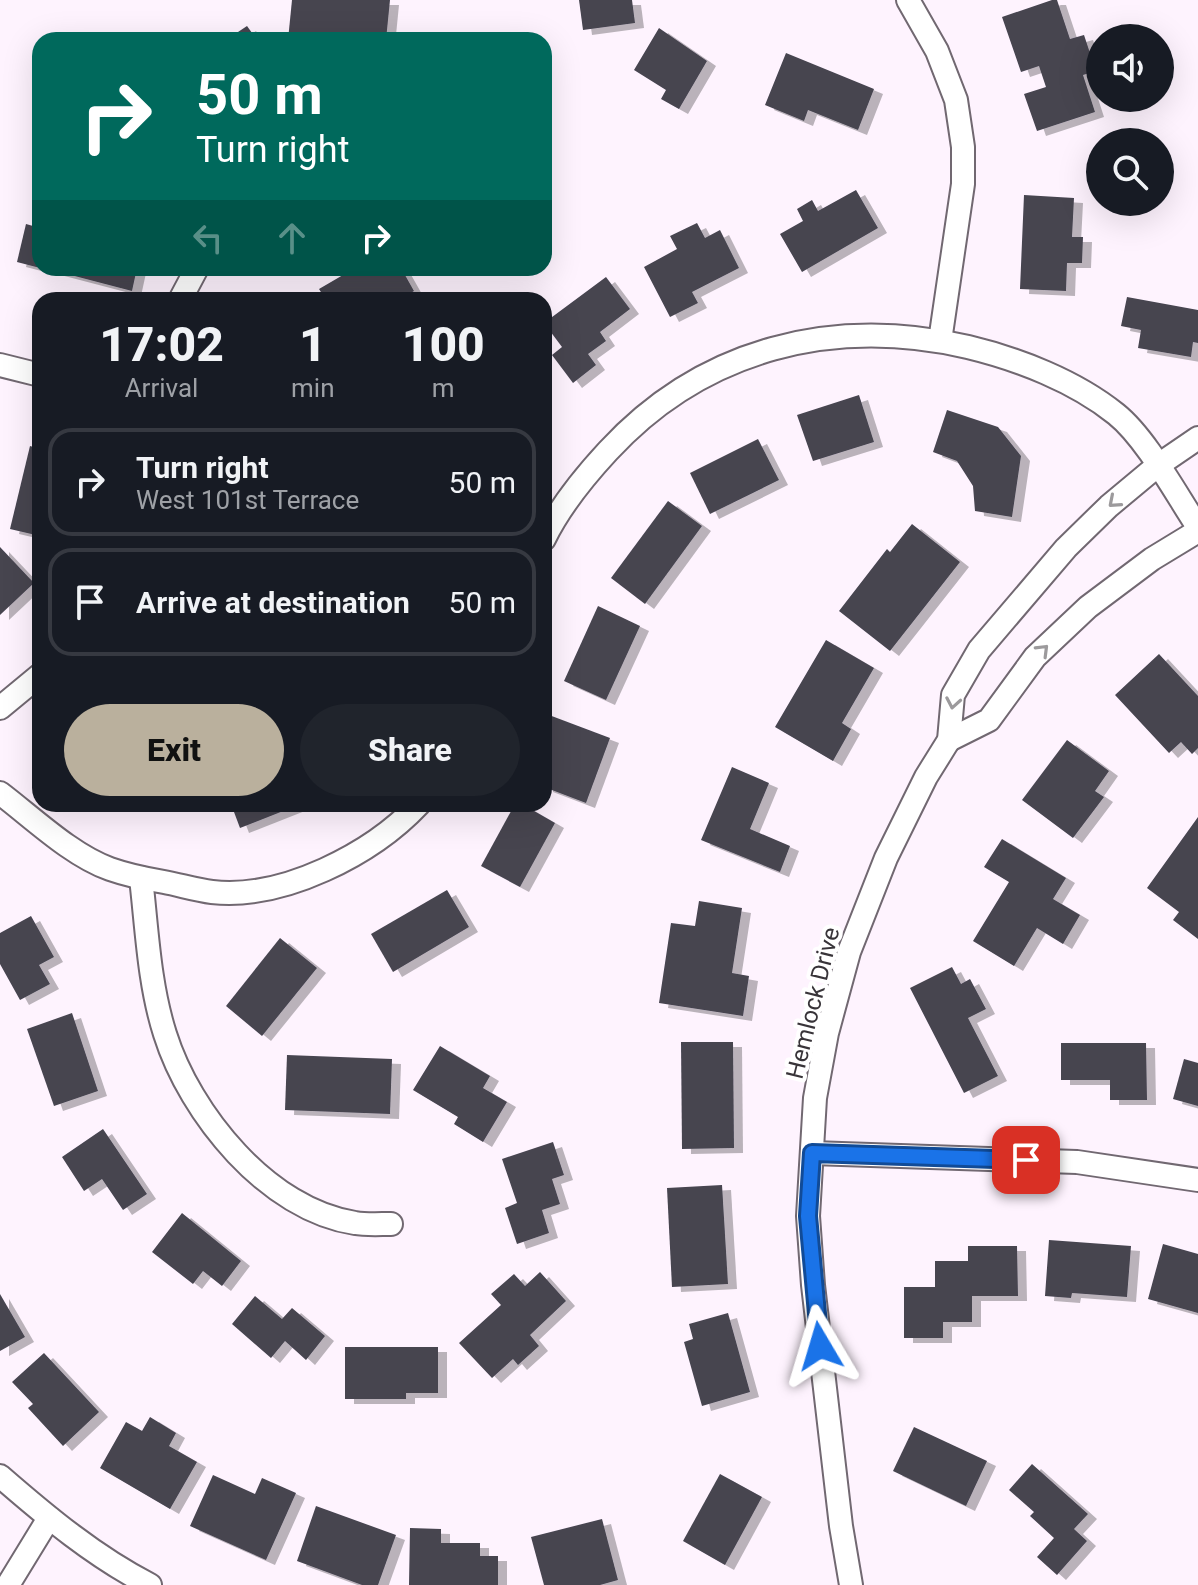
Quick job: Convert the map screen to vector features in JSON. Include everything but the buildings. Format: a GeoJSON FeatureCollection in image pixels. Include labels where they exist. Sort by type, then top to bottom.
{"type":"FeatureCollection","features":[{"type":"Feature","properties":{"kind":"street"},"geometry":{"type":"LineString","coordinates":[[908,0],[937,51],[956,100],[963,147],[963,184],[940,341]]}},
{"type":"Feature","properties":{"kind":"street"},"geometry":{"type":"LineString","coordinates":[[552,526],[580,482],[626,431],[666,398],[721,367],[773,348],[817,338],[888,335],[940,341],[1011,357],[1061,380],[1117,414],[1157,466],[1198,529],[1088,607],[1035,657],[989,720],[949,740]]}},
{"type":"Feature","properties":{"kind":"street"},"geometry":{"type":"LineString","coordinates":[[0,365],[32,373]]}},
{"type":"Feature","properties":{"kind":"street","name":"Hemlock Drive"},"geometry":{"type":"LineString","coordinates":[[851,1585],[841,1526],[808,1216],[815,1098],[827,1033],[849,952],[886,858],[926,777],[949,740],[953,695],[979,650],[1066,548],[1109,506],[1157,466],[1198,438]]}},
{"type":"Feature","properties":{"kind":"street"},"geometry":{"type":"LineString","coordinates":[[0,708],[32,682]]}},
{"type":"Feature","properties":{"kind":"street"},"geometry":{"type":"LineString","coordinates":[[0,793],[60,840],[108,869],[214,892],[265,889],[308,877],[370,847],[411,812]]}},
{"type":"Feature","properties":{"kind":"street"},"geometry":{"type":"LineString","coordinates":[[141,878],[153,989],[165,1036],[184,1081],[216,1131],[245,1164],[287,1196],[329,1216],[355,1223],[391,1224]]}},
{"type":"Feature","properties":{"kind":"street"},"geometry":{"type":"LineString","coordinates":[[812,1153],[1077,1162],[1198,1180]]}},
{"type":"Feature","properties":{"kind":"street"},"geometry":{"type":"LineString","coordinates":[[0,1476],[49,1518],[128,1574],[150,1585]]}},
{"type":"Feature","properties":{"kind":"street"},"geometry":{"type":"LineString","coordinates":[[8,1585],[49,1518]]}},
{"type":"Feature","properties":{"kind":"route"},"geometry":{"type":"LineString","coordinates":[[820,1346],[808,1216],[812,1153],[1026,1160]]}}]}
